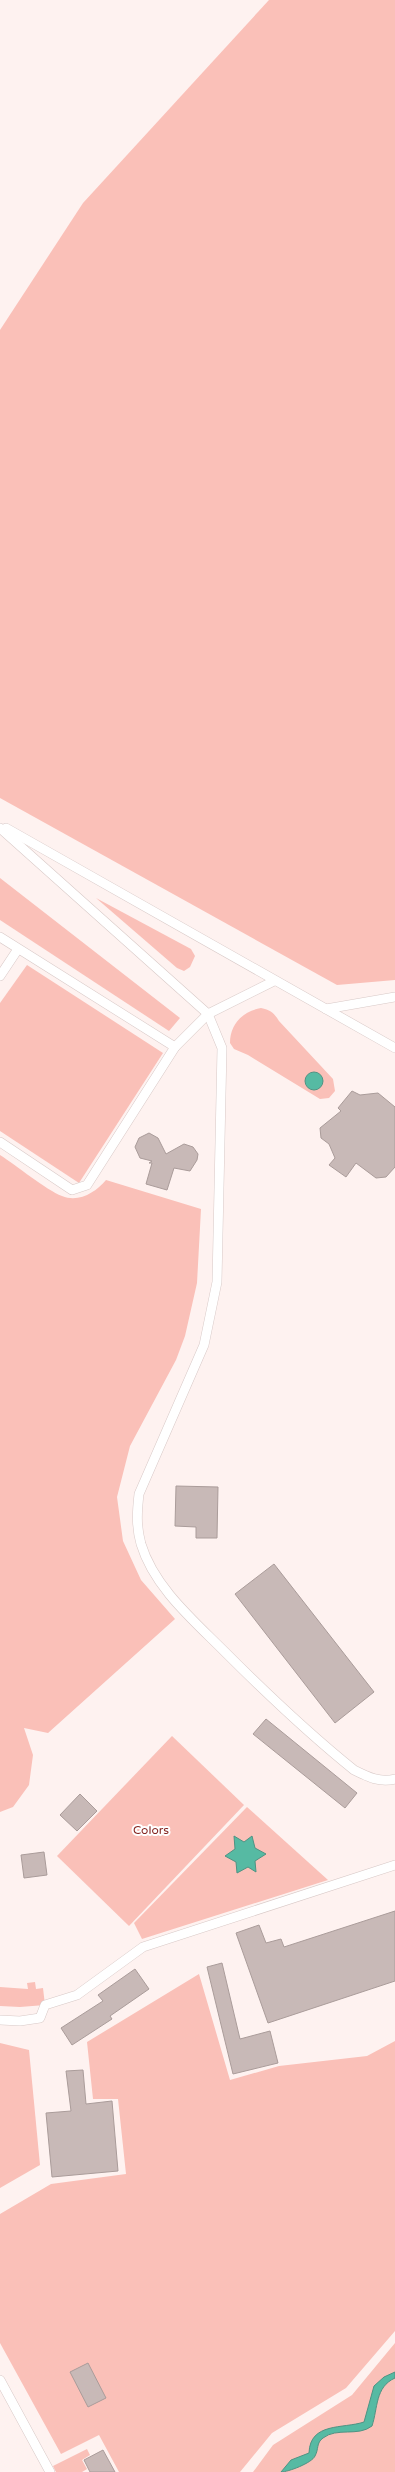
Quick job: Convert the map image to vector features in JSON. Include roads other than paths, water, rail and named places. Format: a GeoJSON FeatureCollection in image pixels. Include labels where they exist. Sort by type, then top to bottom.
{"type":"FeatureCollection","features":[{"type":"Feature","properties":{"kind":"lane"},"geometry":{"type":"LineString","coordinates":[[0,827],[395,1048]]}},
{"type":"Feature","properties":{"kind":"lane"},"geometry":{"type":"LineString","coordinates":[[0,827],[208,1014],[222,1048],[217,1282],[204,1345],[139,1494],[136,1520],[141,1545],[156,1577],[186,1613],[274,1701],[354,1770],[369,1778],[386,1782],[395,1779]]}},
{"type":"Feature","properties":{"kind":"lane"},"geometry":{"type":"LineString","coordinates":[[0,937],[175,1047]]}},
{"type":"Feature","properties":{"kind":"lane"},"geometry":{"type":"LineString","coordinates":[[0,976],[18,949]]}},
{"type":"Feature","properties":{"kind":"lane"},"geometry":{"type":"LineString","coordinates":[[0,1142],[72,1190],[88,1184],[175,1047],[208,1014],[274,981]]}},
{"type":"Feature","properties":{"kind":"lane"},"geometry":{"type":"LineString","coordinates":[[326,1009],[395,997]]}},
{"type":"Feature","properties":{"kind":"lane"},"geometry":{"type":"LineString","coordinates":[[0,2020],[20,2021],[40,2018],[45,2005],[77,1995],[143,1947],[395,1865]]}},
{"type":"Feature","properties":{"kind":"lane"},"geometry":{"type":"LineString","coordinates":[[0,2380],[50,2472]]}},
{"type":"Feature","properties":{"kind":"park label","name":"Colors"},"geometry":{"type":"Point","coordinates":[151,1830]}}]}
